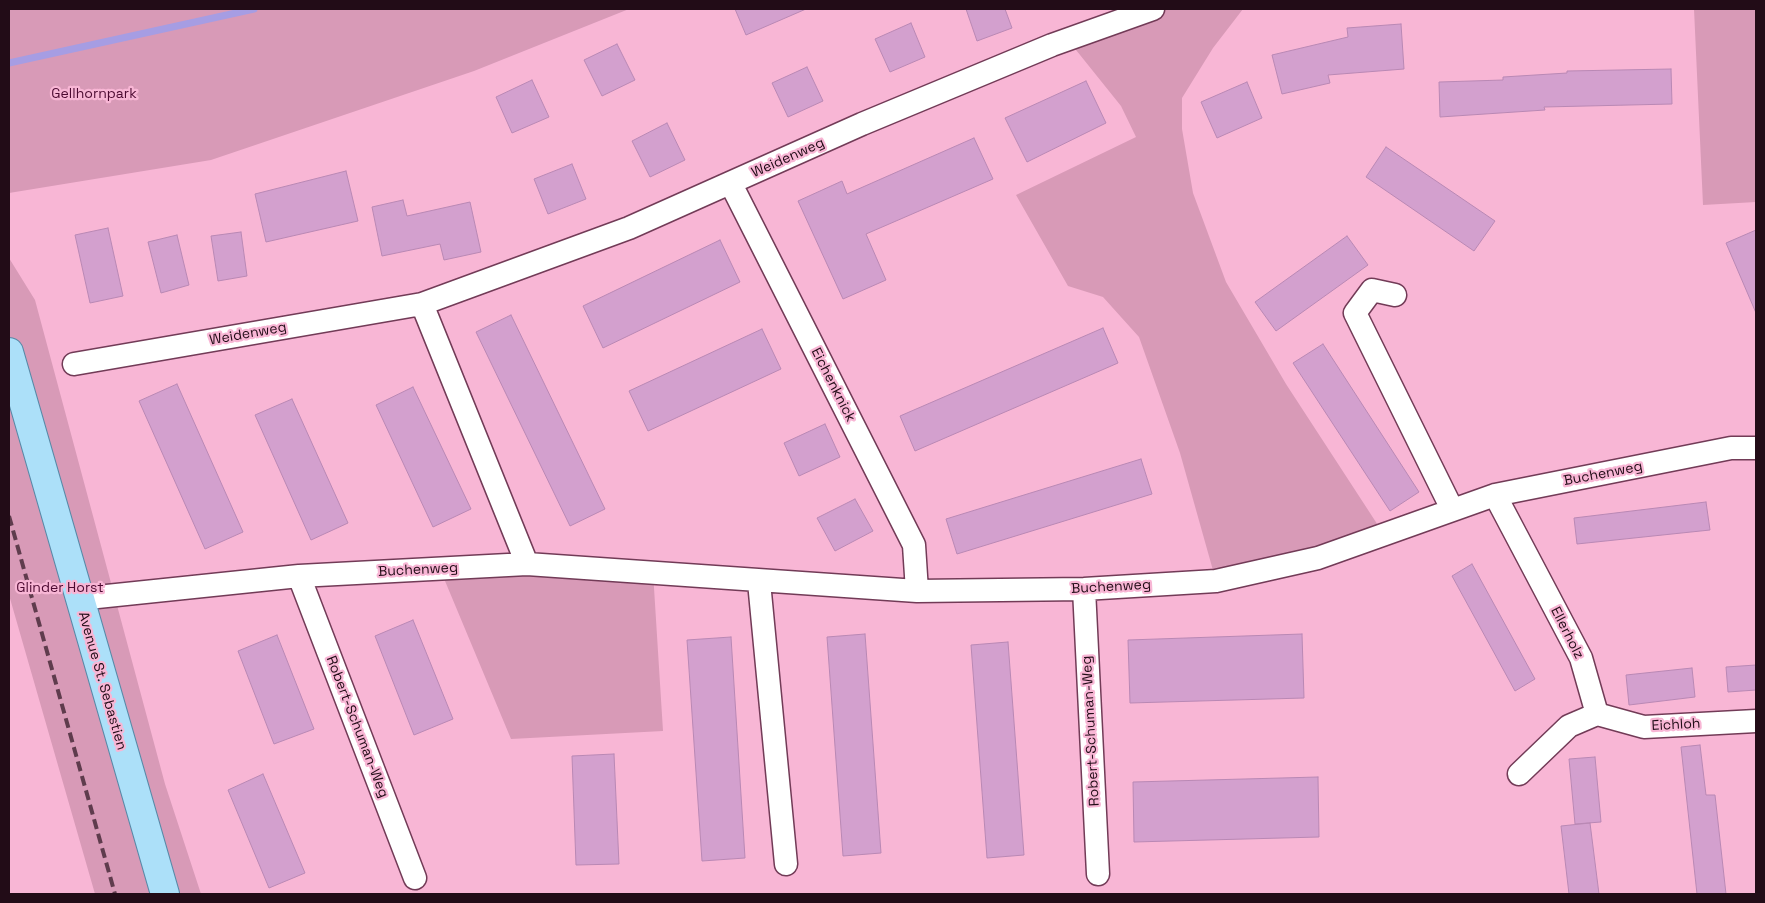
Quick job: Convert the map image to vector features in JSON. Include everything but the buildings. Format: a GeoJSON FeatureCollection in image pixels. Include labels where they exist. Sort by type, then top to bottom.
{"type":"FeatureCollection","features":[{"type":"Feature","properties":{"kind":"main road","name":"Avenue St. Sebastien"},"geometry":{"type":"LineString","coordinates":[[9,352],[78,599],[165,894]]}},
{"type":"Feature","properties":{"kind":"street","name":"Weidenweg"},"geometry":{"type":"LineString","coordinates":[[74,364],[422,304],[629,228],[862,124],[1052,45],[1153,9]]}},
{"type":"Feature","properties":{"kind":"street","name":"Eichenknick"},"geometry":{"type":"LineString","coordinates":[[731,184],[914,545],[918,591]]}},
{"type":"Feature","properties":{"kind":"street"},"geometry":{"type":"LineString","coordinates":[[1395,295],[1372,290],[1355,313],[1452,508]]}},
{"type":"Feature","properties":{"kind":"street"},"geometry":{"type":"LineString","coordinates":[[422,304],[527,564]]}},
{"type":"Feature","properties":{"kind":"street","name":"Buchenweg"},"geometry":{"type":"LineString","coordinates":[[78,599],[299,576],[527,564],[645,571],[759,582],[918,591],[1084,589],[1236,578],[1318,558],[1385,536],[1452,508],[1495,495],[1731,448],[1756,448]]}},
{"type":"Feature","properties":{"kind":"street","name":"Ellerholz"},"geometry":{"type":"LineString","coordinates":[[1495,495],[1581,658],[1597,714]]}},
{"type":"Feature","properties":{"kind":"street","name":"Robert-Schuman-Weg"},"geometry":{"type":"LineString","coordinates":[[299,576],[415,878]]}},
{"type":"Feature","properties":{"kind":"street"},"geometry":{"type":"LineString","coordinates":[[759,582],[786,864]]}},
{"type":"Feature","properties":{"kind":"street","name":"Robert-Schuman-Weg"},"geometry":{"type":"LineString","coordinates":[[1084,589],[1098,874]]}},
{"type":"Feature","properties":{"kind":"street"},"geometry":{"type":"LineString","coordinates":[[1519,774],[1569,726],[1597,714]]}},
{"type":"Feature","properties":{"kind":"street","name":"Eichloh"},"geometry":{"type":"LineString","coordinates":[[1597,714],[1644,727],[1755,727]]}},
{"type":"Feature","properties":{"kind":"green space","name":"Gellhornpark"},"geometry":{"type":"Polygon","coordinates":[[[9,9],[629,9],[474,71],[211,160],[9,193],[9,9]]]}},
{"type":"Feature","properties":{"kind":"green space"},"geometry":{"type":"Polygon","coordinates":[[[1134,9],[1243,9],[1213,48],[1182,98],[1182,129],[1193,193],[1226,282],[1286,384],[1385,536],[1216,581],[1180,453],[1139,337],[1103,297],[1068,286],[1016,195],[1136,137],[1121,106],[1064,35],[1134,9]]]}},
{"type":"Feature","properties":{"kind":"green space"},"geometry":{"type":"Polygon","coordinates":[[[1694,9],[1756,9],[1756,202],[1703,205],[1694,9]]]}},
{"type":"Feature","properties":{"kind":"green space","name":"Glinder Horst"},"geometry":{"type":"Polygon","coordinates":[[[9,258],[35,300],[165,784],[201,894],[95,894],[9,595],[9,258]]]}},
{"type":"Feature","properties":{"kind":"green space"},"geometry":{"type":"Polygon","coordinates":[[[440,569],[653,572],[663,731],[511,739],[440,569]]]}},
{"type":"Feature","properties":{"kind":"waterway"},"geometry":{"type":"LineString","coordinates":[[9,63],[254,9]]}},
{"type":"Feature","properties":{"kind":"railway"},"geometry":{"type":"LineString","coordinates":[[9,516],[115,894]]}}]}
